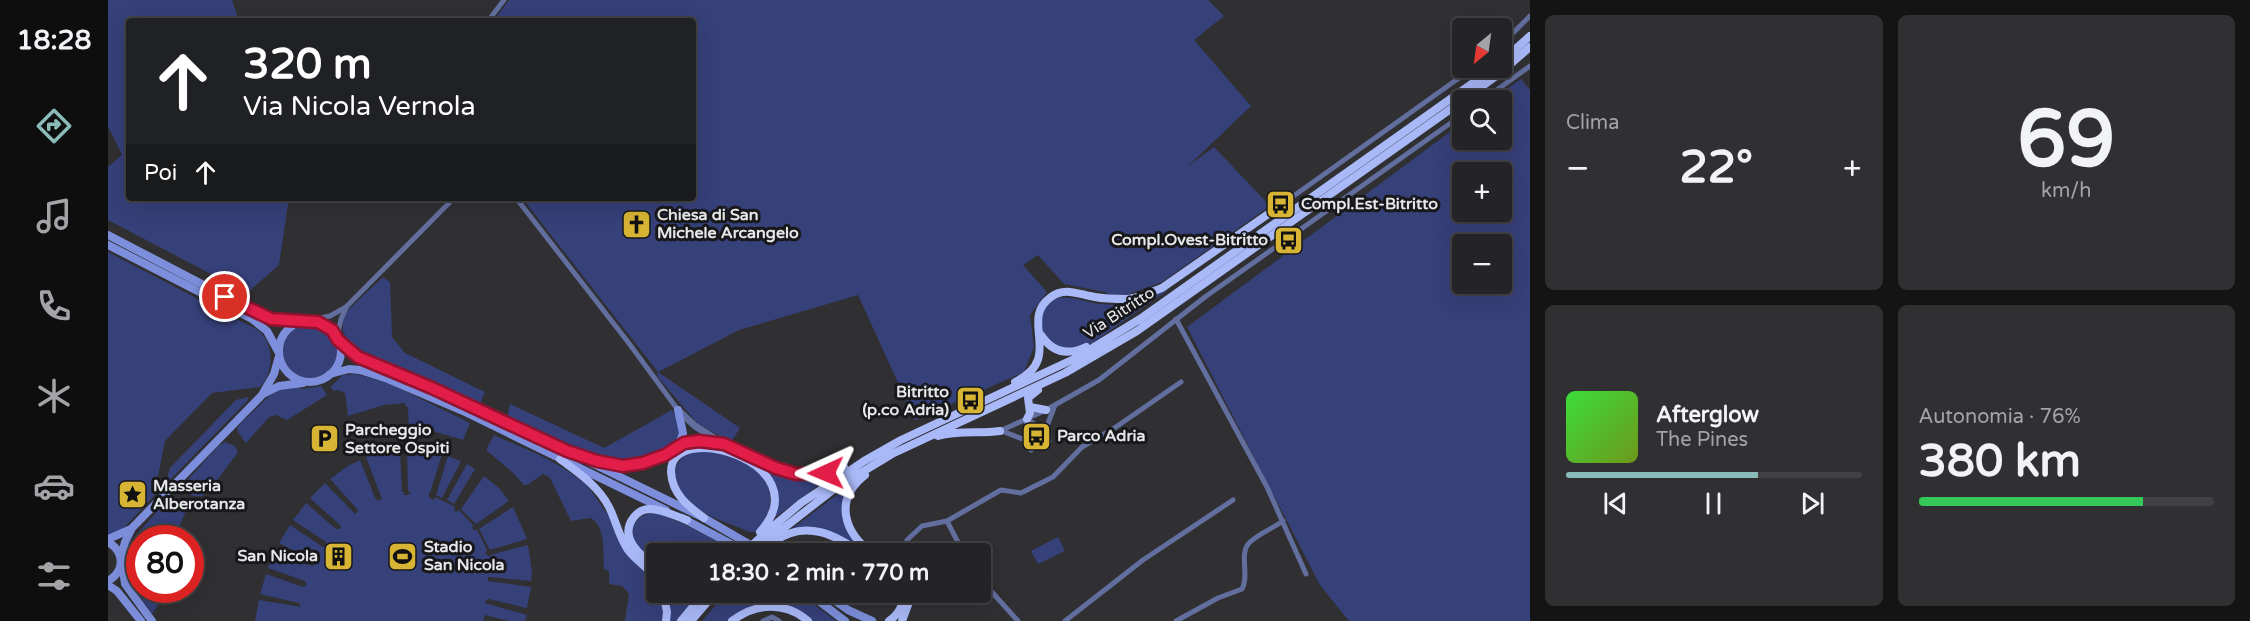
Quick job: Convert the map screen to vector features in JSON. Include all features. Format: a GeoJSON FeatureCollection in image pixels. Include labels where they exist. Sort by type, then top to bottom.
{"type":"FeatureCollection","features":[{"type":"Feature","properties":{"kind":"highway"},"geometry":{"type":"LineString","coordinates":[[1512,53],[1530,36]]}},
{"type":"Feature","properties":{"kind":"highway","name":"Via Bitritto"},"geometry":{"type":"LineString","coordinates":[[1477,90],[1530,48]]}},
{"type":"Feature","properties":{"kind":"highway","name":"Via Bitritto"},"geometry":{"type":"LineString","coordinates":[[758,543],[801,503],[847,471],[901,440],[1076,358],[1132,324],[1480,78]]}},
{"type":"Feature","properties":{"kind":"highway","name":"Via Bitritto"},"geometry":{"type":"LineString","coordinates":[[758,543],[834,489],[892,454],[1065,373],[1147,324],[1452,109]]}},
{"type":"Feature","properties":{"kind":"highway"},"geometry":{"type":"LineString","coordinates":[[996,396],[1003,387],[1022,378],[1033,369],[1040,353],[1038,311],[1053,295],[1062,291],[1078,292],[1094,297],[1130,298],[1155,291],[1274,210]]}},
{"type":"Feature","properties":{"kind":"highway"},"geometry":{"type":"LineString","coordinates":[[1039,332],[1048,345],[1055,350],[1077,351],[1165,302]]}},
{"type":"Feature","properties":{"kind":"highway"},"geometry":{"type":"LineString","coordinates":[[1026,419],[1030,413],[1028,398],[1033,393],[1070,375],[1093,357]]}},
{"type":"Feature","properties":{"kind":"highway"},"geometry":{"type":"LineString","coordinates":[[1030,407],[1046,410]]}},
{"type":"Feature","properties":{"kind":"highway"},"geometry":{"type":"LineString","coordinates":[[724,444],[786,471],[815,475],[841,470],[919,426],[933,425]]}},
{"type":"Feature","properties":{"kind":"highway"},"geometry":{"type":"LineString","coordinates":[[860,543],[848,527],[846,503],[859,479],[882,464],[892,454],[904,452],[946,433],[1000,431]]}},
{"type":"Feature","properties":{"kind":"highway"},"geometry":{"type":"LineString","coordinates":[[704,518],[680,499],[671,475],[671,466],[675,456],[692,447],[708,448],[739,456],[748,460],[766,475],[775,497],[774,509],[764,543]]}},
{"type":"Feature","properties":{"kind":"highway"},"geometry":{"type":"LineString","coordinates":[[560,459],[589,480],[601,494],[609,506],[628,550],[646,566]]}},
{"type":"Feature","properties":{"kind":"highway"},"geometry":{"type":"LineString","coordinates":[[646,557],[634,548],[628,531],[631,522],[643,510],[651,509],[687,520]]}},
{"type":"Feature","properties":{"kind":"highway"},"geometry":{"type":"LineString","coordinates":[[765,537],[800,530],[823,531],[848,543]]}},
{"type":"Feature","properties":{"kind":"highway"},"geometry":{"type":"LineString","coordinates":[[665,603],[666,621]]}},
{"type":"Feature","properties":{"kind":"highway"},"geometry":{"type":"LineString","coordinates":[[681,621],[696,603]]}},
{"type":"Feature","properties":{"kind":"highway"},"geometry":{"type":"LineString","coordinates":[[691,621],[707,603]]}},
{"type":"Feature","properties":{"kind":"highway"},"geometry":{"type":"LineString","coordinates":[[697,621],[709,603]]}},
{"type":"Feature","properties":{"kind":"highway"},"geometry":{"type":"LineString","coordinates":[[889,621],[897,614],[902,603]]}},
{"type":"Feature","properties":{"kind":"highway"},"geometry":{"type":"LineString","coordinates":[[902,621],[909,603]]}},
{"type":"Feature","properties":{"kind":"highway"},"geometry":{"type":"LineString","coordinates":[[732,621],[751,610],[772,606],[794,612],[808,621]]}},
{"type":"Feature","properties":{"kind":"highway"},"geometry":{"type":"LineString","coordinates":[[741,621],[753,615],[772,611],[786,614],[800,621]]}},
{"type":"Feature","properties":{"kind":"main road"},"geometry":{"type":"LineString","coordinates":[[108,235],[261,315],[280,320],[307,321],[326,325],[358,357],[505,428],[560,459],[687,520],[728,543]]}},
{"type":"Feature","properties":{"kind":"main road"},"geometry":{"type":"LineString","coordinates":[[108,245],[252,319],[267,331],[289,374],[308,382]]}},
{"type":"Feature","properties":{"kind":"main road"},"geometry":{"type":"LineString","coordinates":[[135,525],[262,395],[274,374],[283,336],[288,329],[307,321]]}},
{"type":"Feature","properties":{"kind":"main road"},"geometry":{"type":"LineString","coordinates":[[330,374],[339,362],[338,339]]}},
{"type":"Feature","properties":{"kind":"main road"},"geometry":{"type":"LineString","coordinates":[[262,395],[286,384],[322,379],[348,369],[372,373],[464,408]]}},
{"type":"Feature","properties":{"kind":"main road"},"geometry":{"type":"LineString","coordinates":[[678,410],[683,434],[679,445]]}},
{"type":"Feature","properties":{"kind":"main road"},"geometry":{"type":"LineString","coordinates":[[505,428],[597,461],[623,466],[655,459],[691,441],[724,444]]}},
{"type":"Feature","properties":{"kind":"main road"},"geometry":{"type":"LineString","coordinates":[[567,451],[704,518],[747,543]]}},
{"type":"Feature","properties":{"kind":"main road"},"geometry":{"type":"LineString","coordinates":[[126,531],[108,541],[115,546],[121,560],[123,578],[130,593],[152,621]]}},
{"type":"Feature","properties":{"kind":"main road"},"geometry":{"type":"LineString","coordinates":[[126,540],[118,573],[108,583],[141,621]]}},
{"type":"Feature","properties":{"kind":"main road"},"geometry":{"type":"LineString","coordinates":[[821,603],[844,621]]}},
{"type":"Feature","properties":{"kind":"main road"},"geometry":{"type":"LineString","coordinates":[[839,603],[855,614],[872,621]]}},
{"type":"Feature","properties":{"kind":"street"},"geometry":{"type":"LineString","coordinates":[[490,18],[504,0]]}},
{"type":"Feature","properties":{"kind":"street"},"geometry":{"type":"LineString","coordinates":[[1512,34],[1530,16]]}},
{"type":"Feature","properties":{"kind":"street"},"geometry":{"type":"LineString","coordinates":[[1497,90],[1530,66]]}},
{"type":"Feature","properties":{"kind":"street"},"geometry":{"type":"LineString","coordinates":[[1274,210],[1459,78]]}},
{"type":"Feature","properties":{"kind":"street"},"geometry":{"type":"LineString","coordinates":[[1000,431],[1046,410],[1099,380],[1176,319],[1452,122]]}},
{"type":"Feature","properties":{"kind":"street"},"geometry":{"type":"LineString","coordinates":[[307,321],[330,316],[347,306],[451,201]]}},
{"type":"Feature","properties":{"kind":"street"},"geometry":{"type":"LineString","coordinates":[[518,201],[678,410],[694,426],[724,444]]}},
{"type":"Feature","properties":{"kind":"street"},"geometry":{"type":"LineString","coordinates":[[338,339],[341,319],[347,306]]}},
{"type":"Feature","properties":{"kind":"street"},"geometry":{"type":"LineString","coordinates":[[1176,319],[1239,433],[1283,521],[1306,574]]}},
{"type":"Feature","properties":{"kind":"street"},"geometry":{"type":"LineString","coordinates":[[907,540],[922,525],[947,521],[1001,490],[1022,493],[1045,482],[1061,471],[1082,447],[1116,427],[1181,382]]}},
{"type":"Feature","properties":{"kind":"street"},"geometry":{"type":"LineString","coordinates":[[1000,431],[1025,440],[1045,431],[1055,405]]}},
{"type":"Feature","properties":{"kind":"street"},"geometry":{"type":"LineString","coordinates":[[1026,419],[1045,431],[1049,441]]}},
{"type":"Feature","properties":{"kind":"street"},"geometry":{"type":"LineString","coordinates":[[1026,419],[1025,440],[1031,450]]}},
{"type":"Feature","properties":{"kind":"street"},"geometry":{"type":"LineString","coordinates":[[1065,621],[1143,560],[1233,500]]}},
{"type":"Feature","properties":{"kind":"street"},"geometry":{"type":"LineString","coordinates":[[947,521],[958,543]]}},
{"type":"Feature","properties":{"kind":"street"},"geometry":{"type":"LineString","coordinates":[[1176,621],[1218,598],[1242,589],[1246,574],[1245,549],[1249,543],[1283,521]]}},
{"type":"Feature","properties":{"kind":"street"},"geometry":{"type":"LineString","coordinates":[[991,591],[1018,621]]}},
{"type":"Feature","properties":{"kind":"street"},"geometry":{"type":"LineString","coordinates":[[763,621],[772,617],[779,621]]}},
{"type":"Feature","properties":{"kind":"shaded area"},"geometry":{"type":"Polygon","coordinates":[[[108,0],[232,0],[238,18],[126,18],[126,201],[289,201],[279,265],[247,293],[108,220],[108,167],[122,155],[108,126],[108,0]]]}},
{"type":"Feature","properties":{"kind":"shaded area"},"geometry":{"type":"Polygon","coordinates":[[[509,0],[1208,0],[1224,16],[1194,40],[1251,106],[1187,167],[1214,147],[1270,206],[1162,282],[1126,295],[1112,297],[1105,292],[1064,284],[1038,255],[1023,265],[1047,292],[1030,315],[1034,347],[1024,372],[915,420],[858,295],[739,330],[658,372],[524,201],[696,201],[696,18],[495,18],[509,0]]]}},
{"type":"Feature","properties":{"kind":"shaded area"},"geometry":{"type":"Polygon","coordinates":[[[1521,79],[1530,90],[1530,621],[1349,621],[1320,585],[1187,327],[1452,130],[1452,150],[1512,150],[1512,90],[1506,90],[1521,79]]]}},
{"type":"Feature","properties":{"kind":"shaded area"},"geometry":{"type":"Polygon","coordinates":[[[108,252],[258,330],[264,336],[271,358],[268,374],[260,387],[212,393],[165,441],[154,496],[119,533],[108,536],[108,252]]]}},
{"type":"Feature","properties":{"kind":"shaded area"},"geometry":{"type":"Polygon","coordinates":[[[383,277],[390,282],[392,337],[405,353],[485,392],[480,404],[363,355],[347,339],[343,332],[343,319],[349,309],[383,277]]]}},
{"type":"Feature","properties":{"kind":"shaded area"},"geometry":{"type":"Polygon","coordinates":[[[1170,289],[1077,351],[1062,352],[1039,332],[1041,316],[1046,306],[1058,298],[1072,298],[1102,304],[1127,304],[1144,300],[1170,289]]]}},
{"type":"Feature","properties":{"kind":"shaded area"},"geometry":{"type":"Polygon","coordinates":[[[310,324],[320,326],[329,332],[335,341],[337,351],[335,361],[329,370],[320,376],[310,378],[300,376],[291,370],[285,361],[283,351],[285,341],[291,332],[300,326],[310,324]]]}},
{"type":"Feature","properties":{"kind":"shaded area"},"geometry":{"type":"Polygon","coordinates":[[[658,372],[740,428],[731,442],[698,424],[657,376],[658,372]]]}},
{"type":"Feature","properties":{"kind":"shaded area"},"geometry":{"type":"Polygon","coordinates":[[[357,374],[391,384],[470,423],[463,440],[433,431],[409,431],[408,408],[404,403],[384,405],[348,416],[345,393],[334,391],[330,387],[343,375],[357,374]]]}},
{"type":"Feature","properties":{"kind":"shaded area"},"geometry":{"type":"Polygon","coordinates":[[[293,386],[303,389],[321,386],[327,395],[287,420],[276,415],[269,417],[246,443],[237,428],[241,423],[275,390],[293,386]]]}},
{"type":"Feature","properties":{"kind":"shaded area"},"geometry":{"type":"Polygon","coordinates":[[[248,397],[248,400],[169,481],[166,481],[170,468],[236,400],[248,397]]]}},
{"type":"Feature","properties":{"kind":"shaded area"},"geometry":{"type":"Polygon","coordinates":[[[510,404],[604,448],[672,410],[679,424],[680,434],[672,447],[652,458],[631,462],[610,461],[567,447],[507,418],[510,404]]]}},
{"type":"Feature","properties":{"kind":"shaded area"},"geometry":{"type":"Polygon","coordinates":[[[494,435],[550,460],[584,481],[646,568],[646,603],[663,603],[666,621],[625,621],[629,594],[622,586],[609,584],[609,571],[604,569],[601,534],[596,522],[591,518],[571,521],[550,478],[543,474],[524,485],[486,450],[494,435]]]}},
{"type":"Feature","properties":{"kind":"shaded area"},"geometry":{"type":"Polygon","coordinates":[[[225,442],[235,446],[238,452],[203,496],[193,496],[188,493],[183,485],[218,446],[225,442]]]}},
{"type":"Feature","properties":{"kind":"shaded area","name":"Stadio San Nicola"},"geometry":{"type":"Polygon","coordinates":[[[400,450],[402,491],[400,491],[404,492],[404,495],[411,492],[408,491],[407,450],[442,454],[430,493],[428,493],[430,498],[434,500],[435,497],[455,507],[454,511],[459,510],[474,526],[473,530],[477,530],[487,550],[485,553],[489,557],[528,545],[532,571],[531,581],[488,577],[488,581],[531,587],[527,608],[489,599],[485,603],[527,615],[525,621],[509,621],[485,615],[483,621],[255,621],[259,600],[301,607],[299,603],[260,594],[266,574],[303,587],[307,585],[305,581],[268,568],[276,549],[312,566],[316,564],[279,543],[290,525],[323,547],[327,545],[326,542],[293,520],[306,503],[336,529],[341,527],[310,498],[325,483],[355,514],[357,509],[330,479],[360,460],[378,501],[382,499],[366,457],[400,450]]]}},
{"type":"Feature","properties":{"kind":"shaded area"},"geometry":{"type":"Polygon","coordinates":[[[711,451],[752,467],[766,482],[770,503],[765,519],[755,532],[749,532],[706,514],[691,504],[682,493],[673,473],[680,460],[687,454],[711,451]]]}},
{"type":"Feature","properties":{"kind":"shaded area"},"geometry":{"type":"Polygon","coordinates":[[[448,456],[461,461],[442,498],[436,495],[448,456]]]}},
{"type":"Feature","properties":{"kind":"shaded area"},"geometry":{"type":"Polygon","coordinates":[[[467,464],[475,469],[454,504],[447,500],[467,464]]]}},
{"type":"Feature","properties":{"kind":"shaded area"},"geometry":{"type":"Polygon","coordinates":[[[766,467],[829,477],[772,520],[776,508],[774,484],[766,467]]]}},
{"type":"Feature","properties":{"kind":"shaded area"},"geometry":{"type":"Polygon","coordinates":[[[484,476],[499,488],[509,501],[476,524],[461,509],[484,476]]]}},
{"type":"Feature","properties":{"kind":"shaded area"},"geometry":{"type":"Polygon","coordinates":[[[843,490],[847,492],[845,516],[847,529],[856,543],[827,531],[811,529],[789,531],[843,490]]]}},
{"type":"Feature","properties":{"kind":"shaded area"},"geometry":{"type":"Polygon","coordinates":[[[172,499],[185,505],[186,511],[180,525],[145,525],[164,504],[172,499]]]}},
{"type":"Feature","properties":{"kind":"shaded area"},"geometry":{"type":"Polygon","coordinates":[[[513,507],[527,539],[490,550],[479,529],[513,507]]]}},
{"type":"Feature","properties":{"kind":"shaded area"},"geometry":{"type":"Polygon","coordinates":[[[652,512],[665,515],[721,543],[646,543],[646,555],[633,546],[632,527],[640,517],[652,512]]]}},
{"type":"Feature","properties":{"kind":"shaded area"},"geometry":{"type":"Polygon","coordinates":[[[1058,537],[1065,551],[1038,564],[1031,551],[1058,537]]]}},
{"type":"Feature","properties":{"kind":"shaded area"},"geometry":{"type":"Polygon","coordinates":[[[144,603],[159,603],[152,614],[144,603]]]}},
{"type":"Feature","properties":{"kind":"shaded area"},"geometry":{"type":"Polygon","coordinates":[[[667,603],[692,603],[676,621],[669,621],[667,603]]]}},
{"type":"Feature","properties":{"kind":"shaded area"},"geometry":{"type":"Polygon","coordinates":[[[718,603],[812,603],[836,621],[812,621],[787,607],[737,614],[727,621],[702,621],[718,603]]]}},
{"type":"Feature","properties":{"kind":"place","name":"Compl.Est-Bitritto"},"geometry":{"type":"Point","coordinates":[1280,204]}},
{"type":"Feature","properties":{"kind":"place","name":"Chiesa di San Michele Arcangelo"},"geometry":{"type":"Point","coordinates":[636,224]}},
{"type":"Feature","properties":{"kind":"place","name":"Compl.Ovest-Bitritto"},"geometry":{"type":"Point","coordinates":[1289,240]}},
{"type":"Feature","properties":{"kind":"place","name":"Bitritto (p.co Adria)"},"geometry":{"type":"Point","coordinates":[970,401]}},
{"type":"Feature","properties":{"kind":"place","name":"Parco Adria"},"geometry":{"type":"Point","coordinates":[1036,436]}},
{"type":"Feature","properties":{"kind":"place","name":"Parcheggio Settore Ospiti"},"geometry":{"type":"Point","coordinates":[324,439]}},
{"type":"Feature","properties":{"kind":"place","name":"Masseria Alberotanza"},"geometry":{"type":"Point","coordinates":[132,495]}},
{"type":"Feature","properties":{"kind":"place","name":"San Nicola"},"geometry":{"type":"Point","coordinates":[339,556]}},
{"type":"Feature","properties":{"kind":"place","name":"Stadio San Nicola"},"geometry":{"type":"Point","coordinates":[403,556]}},
{"type":"Feature","properties":{"kind":"route"},"geometry":{"type":"LineString","coordinates":[[225,297],[271,319],[310,320],[326,325],[338,340],[358,357],[432,388],[567,451],[597,461],[623,466],[643,463],[665,455],[684,443],[699,441],[724,444],[776,468],[796,474],[826,473]]}}]}
